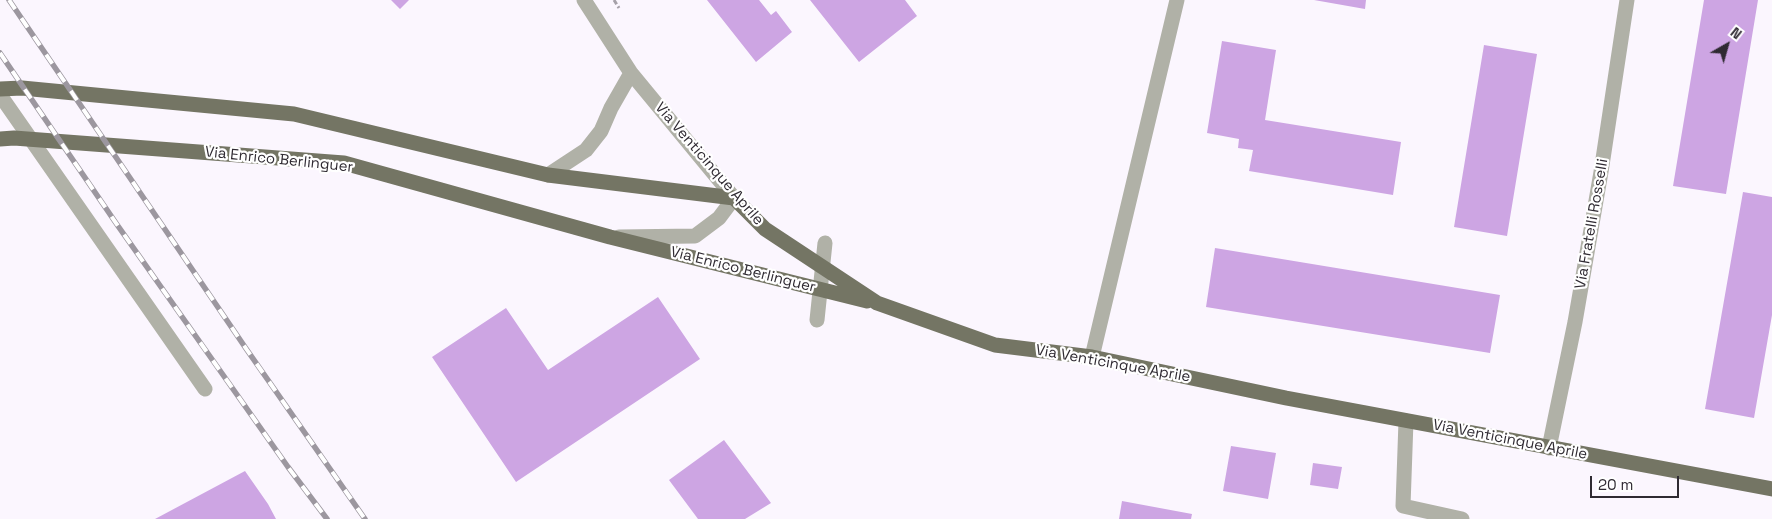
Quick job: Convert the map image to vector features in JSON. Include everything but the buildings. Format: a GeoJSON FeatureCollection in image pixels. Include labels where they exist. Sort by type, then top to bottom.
{"type":"FeatureCollection","features":[{"type":"Feature","properties":{"kind":"main road"},"geometry":{"type":"LineString","coordinates":[[0,89],[22,88],[294,114],[548,175],[734,198]]}},
{"type":"Feature","properties":{"kind":"main road","name":"Via Enrico Berlinguer"},"geometry":{"type":"LineString","coordinates":[[0,139],[14,138],[344,163],[610,237],[877,303]]}},
{"type":"Feature","properties":{"kind":"main road","name":"Via Venticinque Aprile"},"geometry":{"type":"LineString","coordinates":[[734,198],[765,229],[877,303],[995,344],[1092,357],[1286,398],[1772,490]]}},
{"type":"Feature","properties":{"kind":"street","name":"Via Venticinque Aprile"},"geometry":{"type":"LineString","coordinates":[[584,0],[631,73],[734,198]]}},
{"type":"Feature","properties":{"kind":"street"},"geometry":{"type":"LineString","coordinates":[[1092,357],[1177,0]]}},
{"type":"Feature","properties":{"kind":"street","name":"Via Fratelli Rosselli"},"geometry":{"type":"LineString","coordinates":[[1549,448],[1601,172],[1627,0]]}},
{"type":"Feature","properties":{"kind":"street"},"geometry":{"type":"LineString","coordinates":[[548,175],[586,150],[601,131],[611,108],[631,73]]}},
{"type":"Feature","properties":{"kind":"street"},"geometry":{"type":"LineString","coordinates":[[0,95],[205,389]]}},
{"type":"Feature","properties":{"kind":"street","name":"Via Enrico Berlinguer"},"geometry":{"type":"LineString","coordinates":[[610,237],[695,236],[719,218],[734,198]]}},
{"type":"Feature","properties":{"kind":"street"},"geometry":{"type":"LineString","coordinates":[[817,320],[825,243]]}},
{"type":"Feature","properties":{"kind":"street"},"geometry":{"type":"LineString","coordinates":[[1406,420],[1403,506],[1462,519]]}},
{"type":"Feature","properties":{"kind":"railway"},"geometry":{"type":"LineString","coordinates":[[9,0],[247,350],[365,519]]}},
{"type":"Feature","properties":{"kind":"railway"},"geometry":{"type":"LineString","coordinates":[[0,53],[118,226],[288,467],[327,519]]}}]}
